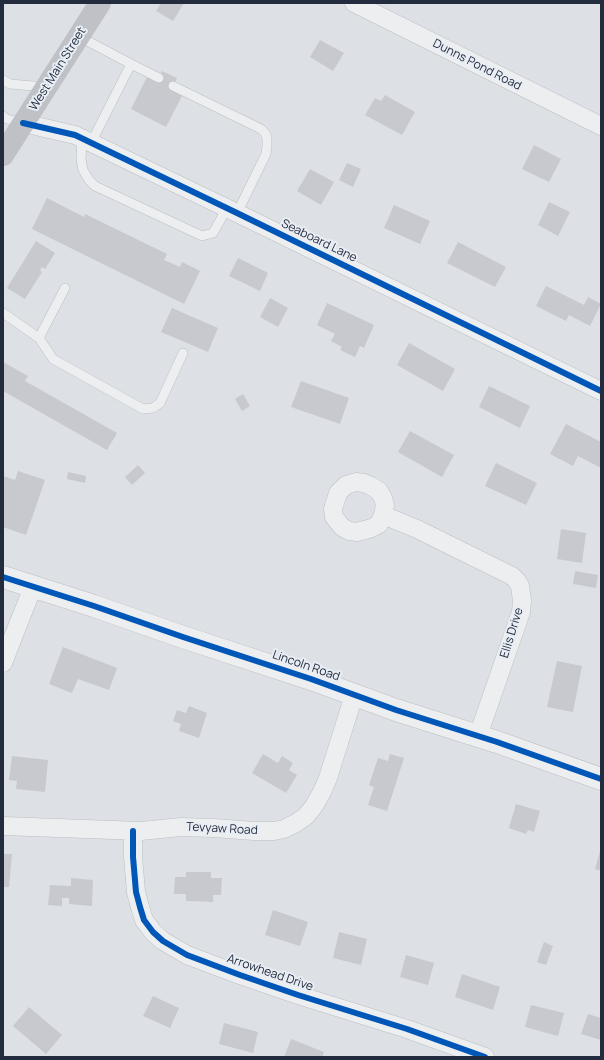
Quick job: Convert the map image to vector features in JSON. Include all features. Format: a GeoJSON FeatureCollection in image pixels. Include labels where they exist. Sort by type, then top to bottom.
{"type":"FeatureCollection","features":[{"type":"Feature","properties":{"kind":"main road","name":"West Main Street"},"geometry":{"type":"LineString","coordinates":[[3,155],[13,120],[46,87],[100,3]]}},
{"type":"Feature","properties":{"kind":"street","name":"Dunns Pond Road"},"geometry":{"type":"LineString","coordinates":[[360,4],[601,126]]}},
{"type":"Feature","properties":{"kind":"street","name":"Seaboard Lane"},"geometry":{"type":"LineString","coordinates":[[13,120],[75,135],[232,210],[601,392]]}},
{"type":"Feature","properties":{"kind":"street","name":"Ellis Drive"},"geometry":{"type":"LineString","coordinates":[[383,515],[437,539],[512,576],[520,586],[522,601],[521,612],[478,736]]}},
{"type":"Feature","properties":{"kind":"street","name":"Lincoln Road"},"geometry":{"type":"LineString","coordinates":[[3,577],[34,586],[304,677],[396,710],[497,742],[601,779]]}},
{"type":"Feature","properties":{"kind":"street"},"geometry":{"type":"LineString","coordinates":[[3,663],[34,586]]}},
{"type":"Feature","properties":{"kind":"street","name":"Tevyaw Road"},"geometry":{"type":"LineString","coordinates":[[3,826],[133,831],[181,827],[254,831],[274,831],[284,829],[306,816],[314,806],[328,778],[354,695]]}},
{"type":"Feature","properties":{"kind":"street","name":"Arrowhead Drive"},"geometry":{"type":"LineString","coordinates":[[133,831],[133,863],[136,892],[144,920],[153,932],[163,941],[187,955],[240,975],[407,1029],[485,1057]]}},
{"type":"Feature","properties":{"kind":"lane"},"geometry":{"type":"LineString","coordinates":[[78,36],[159,78]]}},
{"type":"Feature","properties":{"kind":"lane"},"geometry":{"type":"LineString","coordinates":[[131,64],[87,141],[81,159],[83,170],[95,186],[202,236],[213,233],[232,210],[266,154],[267,138],[261,129],[173,86]]}},
{"type":"Feature","properties":{"kind":"lane"},"geometry":{"type":"LineString","coordinates":[[3,80],[10,84],[46,87]]}},
{"type":"Feature","properties":{"kind":"lane"},"geometry":{"type":"LineString","coordinates":[[39,338],[65,288]]}},
{"type":"Feature","properties":{"kind":"lane"},"geometry":{"type":"LineString","coordinates":[[3,313],[39,338],[53,359],[143,409],[153,408],[160,403],[183,353]]}},
{"type":"Feature","properties":{"kind":"building"},"geometry":{"type":"Polygon","coordinates":[[[161,3],[184,3],[173,21],[156,11],[161,3]]]}},
{"type":"Feature","properties":{"kind":"building"},"geometry":{"type":"Polygon","coordinates":[[[320,40],[344,53],[333,71],[310,57],[320,40]]]}},
{"type":"Feature","properties":{"kind":"building"},"geometry":{"type":"Polygon","coordinates":[[[162,71],[177,78],[172,89],[183,94],[166,127],[131,109],[147,77],[156,82],[162,71]]]}},
{"type":"Feature","properties":{"kind":"building"},"geometry":{"type":"Polygon","coordinates":[[[385,95],[415,112],[402,135],[365,115],[375,98],[381,101],[385,95]]]}},
{"type":"Feature","properties":{"kind":"building"},"geometry":{"type":"Polygon","coordinates":[[[534,145],[561,159],[549,182],[522,169],[534,145]]]}},
{"type":"Feature","properties":{"kind":"building"},"geometry":{"type":"Polygon","coordinates":[[[347,163],[361,169],[353,187],[339,180],[347,163]]]}},
{"type":"Feature","properties":{"kind":"building"},"geometry":{"type":"Polygon","coordinates":[[[310,169],[334,182],[321,205],[297,191],[310,169]]]}},
{"type":"Feature","properties":{"kind":"building"},"geometry":{"type":"Polygon","coordinates":[[[47,198],[84,217],[85,214],[167,254],[164,260],[180,267],[182,262],[200,271],[184,304],[32,229],[47,198]]]}},
{"type":"Feature","properties":{"kind":"building"},"geometry":{"type":"Polygon","coordinates":[[[549,202],[570,212],[558,236],[538,225],[549,202]]]}},
{"type":"Feature","properties":{"kind":"building"},"geometry":{"type":"Polygon","coordinates":[[[394,205],[430,221],[420,244],[384,228],[394,205]]]}},
{"type":"Feature","properties":{"kind":"building"},"geometry":{"type":"Polygon","coordinates":[[[36,241],[55,253],[45,269],[42,267],[40,270],[42,272],[25,299],[7,288],[36,241]]]}},
{"type":"Feature","properties":{"kind":"building"},"geometry":{"type":"Polygon","coordinates":[[[458,242],[506,267],[495,287],[447,263],[458,242]]]}},
{"type":"Feature","properties":{"kind":"building"},"geometry":{"type":"Polygon","coordinates":[[[238,258],[268,273],[260,291],[229,276],[238,258]]]}},
{"type":"Feature","properties":{"kind":"building"},"geometry":{"type":"Polygon","coordinates":[[[546,286],[584,305],[588,297],[601,304],[590,326],[569,315],[566,321],[536,306],[546,286]]]}},
{"type":"Feature","properties":{"kind":"building"},"geometry":{"type":"Polygon","coordinates":[[[270,298],[288,308],[278,327],[260,317],[270,298]]]}},
{"type":"Feature","properties":{"kind":"building"},"geometry":{"type":"Polygon","coordinates":[[[327,303],[374,325],[364,348],[360,346],[355,357],[340,350],[342,347],[331,341],[335,334],[317,325],[327,303]]]}},
{"type":"Feature","properties":{"kind":"building"},"geometry":{"type":"Polygon","coordinates":[[[172,308],[218,328],[208,352],[161,332],[172,308]]]}},
{"type":"Feature","properties":{"kind":"building"},"geometry":{"type":"Polygon","coordinates":[[[409,343],[455,369],[443,391],[397,365],[409,343]]]}},
{"type":"Feature","properties":{"kind":"building"},"geometry":{"type":"Polygon","coordinates":[[[3,362],[28,376],[25,381],[117,433],[107,450],[3,391],[3,362]]]}},
{"type":"Feature","properties":{"kind":"building"},"geometry":{"type":"Polygon","coordinates":[[[301,381],[349,398],[340,424],[291,407],[301,381]]]}},
{"type":"Feature","properties":{"kind":"building"},"geometry":{"type":"Polygon","coordinates":[[[489,386],[530,406],[520,428],[479,407],[489,386]]]}},
{"type":"Feature","properties":{"kind":"building"},"geometry":{"type":"Polygon","coordinates":[[[243,394],[250,406],[242,411],[235,399],[243,394]]]}},
{"type":"Feature","properties":{"kind":"building"},"geometry":{"type":"Polygon","coordinates":[[[566,424],[601,442],[601,468],[578,456],[573,466],[550,454],[566,424]]]}},
{"type":"Feature","properties":{"kind":"building"},"geometry":{"type":"Polygon","coordinates":[[[410,431],[454,455],[442,477],[398,452],[410,431]]]}},
{"type":"Feature","properties":{"kind":"building"},"geometry":{"type":"Polygon","coordinates":[[[496,463],[537,483],[526,505],[485,486],[496,463]]]}},
{"type":"Feature","properties":{"kind":"building"},"geometry":{"type":"Polygon","coordinates":[[[138,465],[145,473],[132,485],[125,477],[138,465]]]}},
{"type":"Feature","properties":{"kind":"building"},"geometry":{"type":"Polygon","coordinates":[[[18,471],[45,480],[26,535],[3,527],[3,476],[15,480],[18,471]]]}},
{"type":"Feature","properties":{"kind":"building"},"geometry":{"type":"Polygon","coordinates":[[[68,472],[86,476],[85,483],[67,479],[68,472]]]}},
{"type":"Feature","properties":{"kind":"building"},"geometry":{"type":"Polygon","coordinates":[[[561,529],[586,533],[582,563],[557,559],[561,529]]]}},
{"type":"Feature","properties":{"kind":"building"},"geometry":{"type":"Polygon","coordinates":[[[575,571],[598,575],[596,588],[573,584],[575,571]]]}},
{"type":"Feature","properties":{"kind":"building"},"geometry":{"type":"Polygon","coordinates":[[[63,647],[117,668],[109,690],[78,679],[72,693],[49,684],[63,647]]]}},
{"type":"Feature","properties":{"kind":"building"},"geometry":{"type":"Polygon","coordinates":[[[557,661],[582,666],[573,712],[547,707],[557,661]]]}},
{"type":"Feature","properties":{"kind":"building"},"geometry":{"type":"Polygon","coordinates":[[[189,706],[207,713],[199,738],[179,731],[181,724],[173,721],[177,710],[186,713],[189,706]]]}},
{"type":"Feature","properties":{"kind":"building"},"geometry":{"type":"Polygon","coordinates":[[[263,754],[278,763],[282,756],[293,763],[289,770],[297,775],[286,793],[252,773],[263,754]]]}},
{"type":"Feature","properties":{"kind":"building"},"geometry":{"type":"Polygon","coordinates":[[[390,754],[404,758],[387,811],[368,805],[374,787],[369,785],[378,758],[388,761],[390,754]]]}},
{"type":"Feature","properties":{"kind":"building"},"geometry":{"type":"Polygon","coordinates":[[[12,756],[48,760],[45,792],[16,789],[17,781],[9,780],[12,756]]]}},
{"type":"Feature","properties":{"kind":"building"},"geometry":{"type":"Polygon","coordinates":[[[516,804],[540,811],[534,832],[528,830],[526,834],[509,828],[516,804]]]}},
{"type":"Feature","properties":{"kind":"building"},"geometry":{"type":"Polygon","coordinates":[[[601,851],[601,871],[595,869],[601,851]]]}},
{"type":"Feature","properties":{"kind":"building"},"geometry":{"type":"Polygon","coordinates":[[[3,854],[12,854],[9,887],[3,887],[3,854]]]}},
{"type":"Feature","properties":{"kind":"building"},"geometry":{"type":"Polygon","coordinates":[[[186,872],[211,872],[211,878],[222,878],[221,895],[213,895],[213,902],[186,901],[186,894],[174,894],[175,877],[186,877],[186,872]]]}},
{"type":"Feature","properties":{"kind":"building"},"geometry":{"type":"Polygon","coordinates":[[[71,878],[93,880],[92,906],[69,904],[69,898],[62,898],[62,906],[48,905],[50,885],[71,886],[71,878]]]}},
{"type":"Feature","properties":{"kind":"building"},"geometry":{"type":"Polygon","coordinates":[[[273,910],[308,922],[300,946],[265,935],[273,910]]]}},
{"type":"Feature","properties":{"kind":"building"},"geometry":{"type":"Polygon","coordinates":[[[339,932],[367,939],[361,965],[333,958],[339,932]]]}},
{"type":"Feature","properties":{"kind":"building"},"geometry":{"type":"Polygon","coordinates":[[[544,942],[553,946],[546,965],[537,962],[544,942]]]}},
{"type":"Feature","properties":{"kind":"building"},"geometry":{"type":"Polygon","coordinates":[[[406,955],[434,963],[428,985],[400,977],[406,955]]]}},
{"type":"Feature","properties":{"kind":"building"},"geometry":{"type":"Polygon","coordinates":[[[462,974],[500,987],[493,1010],[455,997],[462,974]]]}},
{"type":"Feature","properties":{"kind":"building"},"geometry":{"type":"Polygon","coordinates":[[[153,996],[179,1008],[170,1028],[143,1016],[153,996]]]}},
{"type":"Feature","properties":{"kind":"building"},"geometry":{"type":"Polygon","coordinates":[[[531,1005],[564,1013],[558,1036],[525,1027],[531,1005]]]}},
{"type":"Feature","properties":{"kind":"building"},"geometry":{"type":"Polygon","coordinates":[[[29,1007],[62,1035],[46,1054],[13,1026],[29,1007]]]}},
{"type":"Feature","properties":{"kind":"building"},"geometry":{"type":"Polygon","coordinates":[[[588,1014],[601,1018],[601,1040],[581,1034],[588,1014]]]}},
{"type":"Feature","properties":{"kind":"building"},"geometry":{"type":"Polygon","coordinates":[[[224,1023],[258,1032],[253,1053],[219,1044],[224,1023]]]}},
{"type":"Feature","properties":{"kind":"building"},"geometry":{"type":"Polygon","coordinates":[[[291,1039],[324,1052],[322,1057],[284,1057],[291,1039]]]}},
{"type":"Feature","properties":{"kind":"cycle path"},"geometry":{"type":"LineString","coordinates":[[23,123],[75,135],[601,391]]}},
{"type":"Feature","properties":{"kind":"cycle path"},"geometry":{"type":"LineString","coordinates":[[3,577],[311,679],[396,710],[497,742],[601,779]]}},
{"type":"Feature","properties":{"kind":"cycle path"},"geometry":{"type":"LineString","coordinates":[[133,831],[133,857],[136,892],[140,907],[144,920],[153,932],[163,941],[187,955],[240,975],[407,1029],[485,1057]]}}]}
